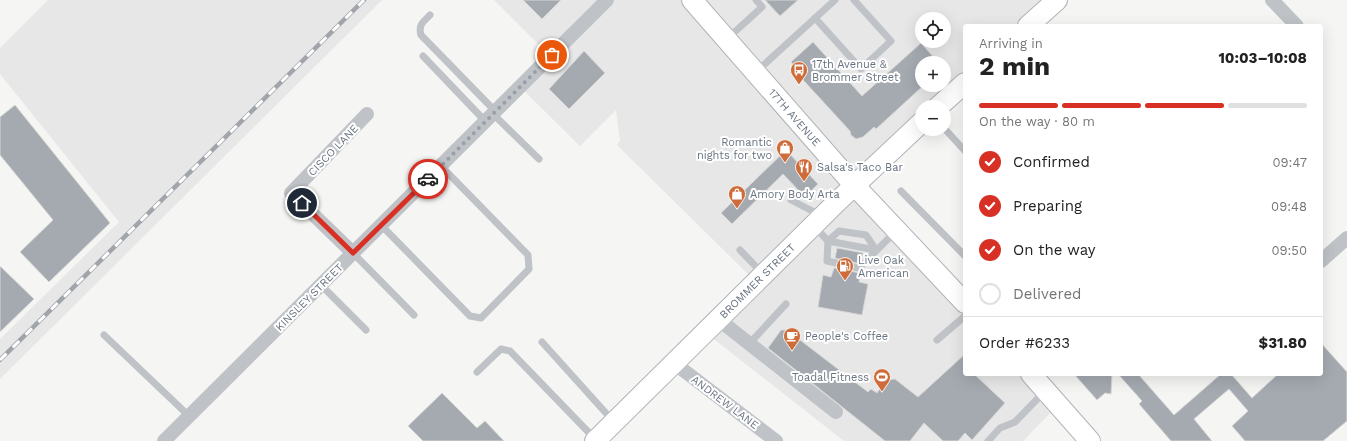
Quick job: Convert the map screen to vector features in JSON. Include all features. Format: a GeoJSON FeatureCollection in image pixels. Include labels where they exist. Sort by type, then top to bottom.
{"type":"FeatureCollection","features":[{"type":"Feature","properties":{"kind":"main road"},"geometry":{"type":"LineString","coordinates":[[1030,24],[1057,0]]}},
{"type":"Feature","properties":{"kind":"main road","name":"17TH AVENUE"},"geometry":{"type":"LineString","coordinates":[[699,5],[726,39],[854,185],[963,302]]}},
{"type":"Feature","properties":{"kind":"main road"},"geometry":{"type":"LineString","coordinates":[[946,100],[963,85]]}},
{"type":"Feature","properties":{"kind":"main road","name":"BROMMER STREET"},"geometry":{"type":"LineString","coordinates":[[595,440],[854,185],[915,128]]}},
{"type":"Feature","properties":{"kind":"main road"},"geometry":{"type":"LineString","coordinates":[[1036,378],[1090,441]]}},
{"type":"Feature","properties":{"kind":"street","name":"KINSLEY STREET"},"geometry":{"type":"LineString","coordinates":[[164,441],[608,0]]}},
{"type":"Feature","properties":{"kind":"street"},"geometry":{"type":"LineString","coordinates":[[1272,0],[1295,24]]}},
{"type":"Feature","properties":{"kind":"street","name":"CISCO LANE"},"geometry":{"type":"LineString","coordinates":[[353,253],[291,193],[367,114]]}},
{"type":"Feature","properties":{"kind":"street"},"geometry":{"type":"LineString","coordinates":[[1323,259],[1347,238]]}},
{"type":"Feature","properties":{"kind":"street"},"geometry":{"type":"LineString","coordinates":[[718,319],[836,412]]}},
{"type":"Feature","properties":{"kind":"street","name":"ANDREW LANE"},"geometry":{"type":"LineString","coordinates":[[674,363],[776,441]]}},
{"type":"Feature","properties":{"kind":"lane"},"geometry":{"type":"LineString","coordinates":[[726,39],[762,6],[756,0]]}},
{"type":"Feature","properties":{"kind":"lane"},"geometry":{"type":"LineString","coordinates":[[756,72],[835,0]]}},
{"type":"Feature","properties":{"kind":"lane"},"geometry":{"type":"LineString","coordinates":[[815,18],[861,69],[891,41],[854,0]]}},
{"type":"Feature","properties":{"kind":"lane"},"geometry":{"type":"LineString","coordinates":[[430,15],[421,24],[419,29],[421,35],[492,116]]}},
{"type":"Feature","properties":{"kind":"lane"},"geometry":{"type":"LineString","coordinates":[[423,56],[539,159]]}},
{"type":"Feature","properties":{"kind":"lane"},"geometry":{"type":"LineString","coordinates":[[951,136],[963,149]]}},
{"type":"Feature","properties":{"kind":"lane"},"geometry":{"type":"LineString","coordinates":[[381,225],[470,316],[481,318],[529,269],[528,255],[441,166]]}},
{"type":"Feature","properties":{"kind":"lane"},"geometry":{"type":"LineString","coordinates":[[901,190],[963,254]]}},
{"type":"Feature","properties":{"kind":"lane"},"geometry":{"type":"LineString","coordinates":[[791,200],[818,221],[828,241],[827,261],[858,268],[897,230]]}},
{"type":"Feature","properties":{"kind":"lane"},"geometry":{"type":"LineString","coordinates":[[828,241],[839,231],[866,235],[876,250]]}},
{"type":"Feature","properties":{"kind":"lane"},"geometry":{"type":"LineString","coordinates":[[828,241],[876,250]]}},
{"type":"Feature","properties":{"kind":"lane"},"geometry":{"type":"LineString","coordinates":[[740,250],[764,274]]}},
{"type":"Feature","properties":{"kind":"lane"},"geometry":{"type":"LineString","coordinates":[[353,253],[414,315]]}},
{"type":"Feature","properties":{"kind":"lane"},"geometry":{"type":"LineString","coordinates":[[321,285],[366,330]]}},
{"type":"Feature","properties":{"kind":"lane"},"geometry":{"type":"LineString","coordinates":[[749,344],[786,304]]}},
{"type":"Feature","properties":{"kind":"lane"},"geometry":{"type":"LineString","coordinates":[[937,340],[963,318]]}},
{"type":"Feature","properties":{"kind":"lane"},"geometry":{"type":"LineString","coordinates":[[104,335],[189,416]]}},
{"type":"Feature","properties":{"kind":"lane"},"geometry":{"type":"LineString","coordinates":[[542,342],[614,422]]}},
{"type":"Feature","properties":{"kind":"lane"},"geometry":{"type":"LineString","coordinates":[[476,372],[501,349],[510,352],[595,440]]}},
{"type":"Feature","properties":{"kind":"lane"},"geometry":{"type":"LineString","coordinates":[[988,441],[1000,428],[1015,422],[1036,378]]}},
{"type":"Feature","properties":{"kind":"shaded area"},"geometry":{"type":"Polygon","coordinates":[[[48,0],[382,0],[0,379],[0,339],[119,222],[0,74],[0,48],[48,0]]]}},
{"type":"Feature","properties":{"kind":"shaded area"},"geometry":{"type":"Polygon","coordinates":[[[494,0],[1061,0],[1034,24],[963,24],[963,88],[950,100],[915,100],[915,131],[855,186],[963,305],[963,376],[1028,376],[1056,407],[1023,441],[844,441],[706,333],[756,282],[617,145],[620,141],[616,110],[580,146],[516,83],[547,53],[494,0]]]}},
{"type":"Feature","properties":{"kind":"building"},"geometry":{"type":"Polygon","coordinates":[[[523,0],[561,0],[542,19],[523,0]]]}},
{"type":"Feature","properties":{"kind":"building"},"geometry":{"type":"Polygon","coordinates":[[[765,0],[798,0],[780,16],[765,0]]]}},
{"type":"Feature","properties":{"kind":"building"},"geometry":{"type":"Polygon","coordinates":[[[813,42],[862,96],[915,48],[925,48],[933,56],[915,56],[915,92],[916,92],[876,129],[874,127],[863,137],[856,139],[794,70],[796,68],[791,62],[813,42]]]}},
{"type":"Feature","properties":{"kind":"building"},"geometry":{"type":"Polygon","coordinates":[[[584,51],[605,73],[569,109],[549,89],[584,51]]]}},
{"type":"Feature","properties":{"kind":"building"},"geometry":{"type":"Polygon","coordinates":[[[15,105],[110,223],[49,282],[20,252],[53,220],[0,155],[0,117],[15,105]]]}},
{"type":"Feature","properties":{"kind":"building"},"geometry":{"type":"Polygon","coordinates":[[[786,150],[818,184],[805,197],[783,174],[732,224],[721,213],[786,150]]]}},
{"type":"Feature","properties":{"kind":"building"},"geometry":{"type":"Polygon","coordinates":[[[837,248],[863,253],[862,257],[857,263],[835,258],[837,248]]]}},
{"type":"Feature","properties":{"kind":"building"},"geometry":{"type":"Polygon","coordinates":[[[0,266],[34,299],[0,332],[0,266]]]}},
{"type":"Feature","properties":{"kind":"building"},"geometry":{"type":"Polygon","coordinates":[[[834,268],[860,273],[859,282],[868,284],[862,315],[818,307],[823,275],[831,277],[834,268]]]}},
{"type":"Feature","properties":{"kind":"building"},"geometry":{"type":"Polygon","coordinates":[[[781,330],[787,330],[868,392],[871,389],[877,393],[886,380],[895,379],[918,397],[963,356],[963,376],[976,376],[1005,403],[972,440],[965,433],[958,441],[943,441],[924,423],[910,441],[885,441],[768,348],[781,330]]]}},
{"type":"Feature","properties":{"kind":"building"},"geometry":{"type":"Polygon","coordinates":[[[1323,345],[1347,372],[1347,421],[1323,441],[1245,441],[1232,426],[1248,411],[1229,389],[1194,419],[1212,441],[1171,441],[1139,404],[1142,401],[1120,376],[1140,376],[1174,415],[1219,376],[1233,376],[1252,398],[1276,376],[1323,376],[1323,345]]]}},
{"type":"Feature","properties":{"kind":"building"},"geometry":{"type":"Polygon","coordinates":[[[1076,376],[1112,376],[1111,394],[1105,393],[1097,400],[1076,376]]]}},
{"type":"Feature","properties":{"kind":"building"},"geometry":{"type":"Polygon","coordinates":[[[442,393],[477,428],[485,421],[504,441],[423,441],[408,426],[442,393]]]}},
{"type":"Feature","properties":{"kind":"railway"},"geometry":{"type":"LineString","coordinates":[[0,360],[364,0]]}},
{"type":"Feature","properties":{"kind":"way so far"},"geometry":{"type":"LineString","coordinates":[[428,179],[552,55]]}},
{"type":"Feature","properties":{"kind":"place","name":"17th Avenue & Brommer Street"},"geometry":{"type":"Point","coordinates":[799,85]}},
{"type":"Feature","properties":{"kind":"place","name":"Romantic nights for two"},"geometry":{"type":"Point","coordinates":[785,163]}},
{"type":"Feature","properties":{"kind":"place","name":"Salsa's Taco Bar"},"geometry":{"type":"Point","coordinates":[804,182]}},
{"type":"Feature","properties":{"kind":"place","name":"Amory Body Arta"},"geometry":{"type":"Point","coordinates":[737,209]}},
{"type":"Feature","properties":{"kind":"place","name":"Live Oak American"},"geometry":{"type":"Point","coordinates":[845,281]}},
{"type":"Feature","properties":{"kind":"place","name":"People's Coffee"},"geometry":{"type":"Point","coordinates":[792,351]}},
{"type":"Feature","properties":{"kind":"place","name":"Toadal Fitness"},"geometry":{"type":"Point","coordinates":[882,392]}},
{"type":"Feature","properties":{"kind":"route"},"geometry":{"type":"LineString","coordinates":[[302,203],[353,253],[428,179]]}}]}
